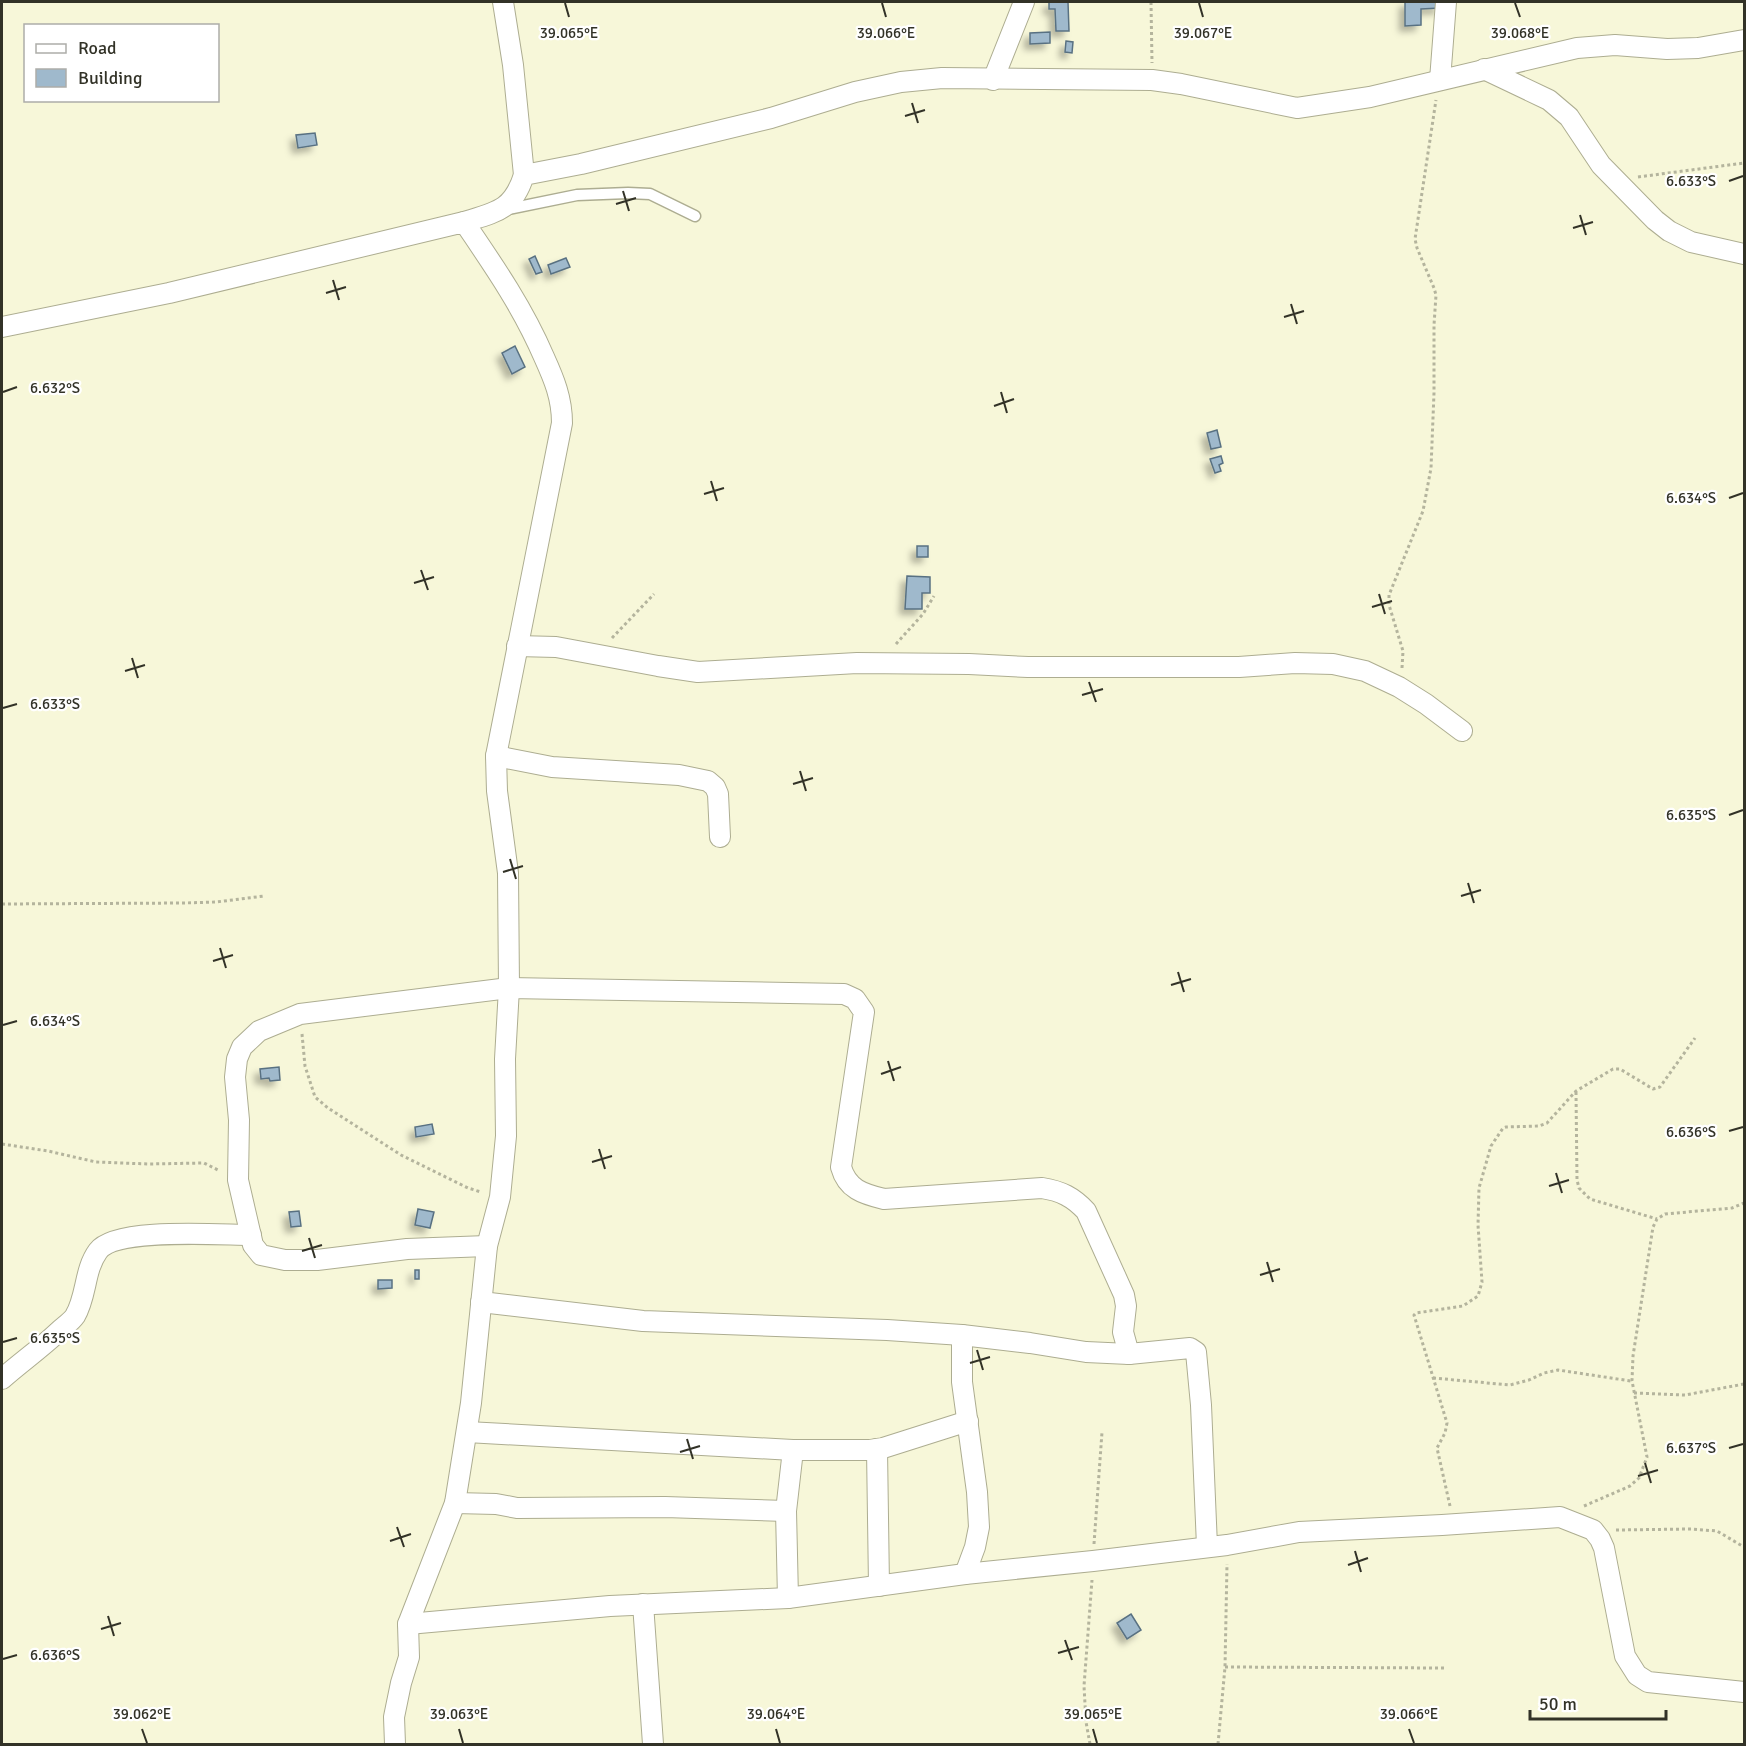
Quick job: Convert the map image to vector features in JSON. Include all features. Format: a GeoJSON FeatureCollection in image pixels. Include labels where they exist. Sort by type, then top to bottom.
{"type":"FeatureCollection","features":[{"type":"Feature","properties":{"kind":"street"},"geometry":{"type":"LineString","coordinates":[[2,327],[169,293],[497,212],[515,196],[524,175],[513,65],[503,2]]}},
{"type":"Feature","properties":{"kind":"street"},"geometry":{"type":"LineString","coordinates":[[993,80],[1024,2]]}},
{"type":"Feature","properties":{"kind":"street"},"geometry":{"type":"LineString","coordinates":[[1440,80],[1446,2]]}},
{"type":"Feature","properties":{"kind":"street"},"geometry":{"type":"LineString","coordinates":[[524,175],[581,164],[771,118],[855,92],[901,82],[942,78],[1152,80],[1297,108],[1370,97],[1577,48],[1616,45],[1667,49],[1698,48],[1744,40]]}},
{"type":"Feature","properties":{"kind":"street"},"geometry":{"type":"LineString","coordinates":[[1484,69],[1558,106],[1569,117],[1601,165],[1655,220],[1669,231],[1691,242],[1744,254]]}},
{"type":"Feature","properties":{"kind":"street"},"geometry":{"type":"LineString","coordinates":[[395,1744],[394,1717],[400,1683],[409,1657],[408,1624],[456,1503],[467,1432],[487,1246],[500,1197],[506,1137],[509,988],[508,873],[498,802],[496,756],[562,423],[557,387],[535,336],[512,292],[464,222]]}},
{"type":"Feature","properties":{"kind":"street"},"geometry":{"type":"LineString","coordinates":[[518,646],[556,647],[698,672],[875,664],[1239,667],[1295,663],[1333,664],[1365,671],[1399,687],[1462,731]]}},
{"type":"Feature","properties":{"kind":"street"},"geometry":{"type":"LineString","coordinates":[[496,756],[552,767],[679,775],[708,781],[715,787],[718,794],[720,837]]}},
{"type":"Feature","properties":{"kind":"street"},"geometry":{"type":"LineString","coordinates":[[487,1246],[407,1249],[316,1260],[285,1260],[261,1255],[253,1245],[238,1180],[239,1120],[234,1077],[242,1047],[259,1031],[300,1014],[509,988],[844,994],[855,999],[864,1012],[842,1167],[847,1181],[864,1194],[884,1199],[1042,1188],[1067,1194],[1086,1210],[1122,1288],[1126,1306],[1123,1332],[1129,1354]]}},
{"type":"Feature","properties":{"kind":"street"},"geometry":{"type":"LineString","coordinates":[[2,1379],[74,1318],[83,1299],[90,1266],[99,1250],[108,1243],[137,1236],[251,1235]]}},
{"type":"Feature","properties":{"kind":"street"},"geometry":{"type":"LineString","coordinates":[[481,1302],[643,1321],[962,1335],[1086,1352],[1129,1354],[1186,1347],[1192,1349],[1196,1352],[1201,1405],[1207,1546]]}},
{"type":"Feature","properties":{"kind":"street"},"geometry":{"type":"LineString","coordinates":[[962,1335],[962,1382],[977,1492],[979,1527],[975,1547],[965,1574]]}},
{"type":"Feature","properties":{"kind":"street"},"geometry":{"type":"LineString","coordinates":[[467,1432],[793,1450],[877,1449],[968,1421]]}},
{"type":"Feature","properties":{"kind":"street"},"geometry":{"type":"LineString","coordinates":[[877,1449],[879,1586]]}},
{"type":"Feature","properties":{"kind":"street"},"geometry":{"type":"LineString","coordinates":[[788,1598],[786,1511],[793,1450]]}},
{"type":"Feature","properties":{"kind":"street"},"geometry":{"type":"LineString","coordinates":[[456,1503],[496,1504],[538,1509],[653,1507],[786,1511]]}},
{"type":"Feature","properties":{"kind":"street"},"geometry":{"type":"LineString","coordinates":[[408,1624],[643,1604],[788,1598],[965,1574],[1227,1545],[1299,1532],[1560,1517],[1593,1530],[1600,1539],[1604,1548],[1625,1656],[1637,1675],[1648,1682],[1744,1692]]}},
{"type":"Feature","properties":{"kind":"street"},"geometry":{"type":"LineString","coordinates":[[643,1604],[653,1744]]}},
{"type":"Feature","properties":{"kind":"lane"},"geometry":{"type":"LineString","coordinates":[[497,212],[577,195],[628,193],[650,194],[695,216]]}},
{"type":"Feature","properties":{"kind":"path"},"geometry":{"type":"LineString","coordinates":[[1151,2],[1152,80]]}},
{"type":"Feature","properties":{"kind":"path"},"geometry":{"type":"LineString","coordinates":[[1399,687],[1403,651],[1389,605],[1389,595],[1423,511],[1431,468],[1436,295],[1415,239],[1440,80]]}},
{"type":"Feature","properties":{"kind":"path"},"geometry":{"type":"LineString","coordinates":[[1616,180],[1744,163]]}},
{"type":"Feature","properties":{"kind":"path"},"geometry":{"type":"LineString","coordinates":[[596,655],[654,594]]}},
{"type":"Feature","properties":{"kind":"path"},"geometry":{"type":"LineString","coordinates":[[875,664],[923,614],[934,596]]}},
{"type":"Feature","properties":{"kind":"path"},"geometry":{"type":"LineString","coordinates":[[2,904],[184,903],[264,896]]}},
{"type":"Feature","properties":{"kind":"path"},"geometry":{"type":"LineString","coordinates":[[300,1014],[305,1066],[315,1097],[328,1108],[401,1155],[468,1188],[500,1197]]}},
{"type":"Feature","properties":{"kind":"path"},"geometry":{"type":"LineString","coordinates":[[1444,1525],[1449,1513],[1450,1501],[1437,1448],[1445,1433],[1447,1423],[1414,1314],[1463,1306],[1478,1296],[1481,1287],[1479,1188],[1491,1146],[1506,1126],[1539,1126],[1547,1123],[1576,1091],[1613,1068],[1620,1069],[1653,1089],[1660,1087],[1695,1038]]}},
{"type":"Feature","properties":{"kind":"path"},"geometry":{"type":"LineString","coordinates":[[1576,1091],[1577,1180],[1580,1188],[1590,1198],[1658,1219]]}},
{"type":"Feature","properties":{"kind":"path"},"geometry":{"type":"LineString","coordinates":[[2,1144],[96,1162],[204,1163],[238,1180]]}},
{"type":"Feature","properties":{"kind":"path"},"geometry":{"type":"LineString","coordinates":[[1560,1517],[1630,1486],[1639,1478],[1647,1457],[1632,1382],[1633,1356],[1653,1227],[1665,1214],[1732,1208],[1744,1203]]}},
{"type":"Feature","properties":{"kind":"path"},"geometry":{"type":"LineString","coordinates":[[1433,1378],[1510,1385],[1558,1370],[1632,1382]]}},
{"type":"Feature","properties":{"kind":"path"},"geometry":{"type":"LineString","coordinates":[[1634,1393],[1685,1395],[1744,1384]]}},
{"type":"Feature","properties":{"kind":"path"},"geometry":{"type":"LineString","coordinates":[[1090,1744],[1084,1686],[1102,1432]]}},
{"type":"Feature","properties":{"kind":"path"},"geometry":{"type":"LineString","coordinates":[[1593,1530],[1717,1531],[1744,1547]]}},
{"type":"Feature","properties":{"kind":"path"},"geometry":{"type":"LineString","coordinates":[[1218,1744],[1225,1666],[1227,1545]]}},
{"type":"Feature","properties":{"kind":"path"},"geometry":{"type":"LineString","coordinates":[[1225,1666],[1444,1668]]}},
{"type":"Feature","properties":{"kind":"building"},"geometry":{"type":"Polygon","coordinates":[[[1049,2],[1068,2],[1069,31],[1056,31],[1055,9],[1049,9],[1049,2]]]}},
{"type":"Feature","properties":{"kind":"building"},"geometry":{"type":"Polygon","coordinates":[[[1405,2],[1440,2],[1441,8],[1421,9],[1421,25],[1405,26],[1405,2]]]}},
{"type":"Feature","properties":{"kind":"building"},"geometry":{"type":"Polygon","coordinates":[[[1050,32],[1050,43],[1030,44],[1030,33],[1050,32]]]}},
{"type":"Feature","properties":{"kind":"building"},"geometry":{"type":"Polygon","coordinates":[[[1066,41],[1073,42],[1072,53],[1065,52],[1066,41]]]}},
{"type":"Feature","properties":{"kind":"building"},"geometry":{"type":"Polygon","coordinates":[[[315,133],[317,145],[298,148],[296,135],[315,133]]]}},
{"type":"Feature","properties":{"kind":"building"},"geometry":{"type":"Polygon","coordinates":[[[535,256],[542,272],[536,274],[529,259],[535,256]]]}},
{"type":"Feature","properties":{"kind":"building"},"geometry":{"type":"Polygon","coordinates":[[[566,258],[570,267],[551,274],[548,265],[566,258]]]}},
{"type":"Feature","properties":{"kind":"building"},"geometry":{"type":"Polygon","coordinates":[[[515,346],[525,367],[512,374],[502,353],[515,346]]]}},
{"type":"Feature","properties":{"kind":"building"},"geometry":{"type":"Polygon","coordinates":[[[1217,430],[1221,447],[1211,449],[1207,433],[1217,430]]]}},
{"type":"Feature","properties":{"kind":"building"},"geometry":{"type":"Polygon","coordinates":[[[1221,456],[1223,463],[1219,465],[1221,471],[1215,473],[1210,459],[1221,456]]]}},
{"type":"Feature","properties":{"kind":"building"},"geometry":{"type":"Polygon","coordinates":[[[917,546],[928,546],[928,557],[917,557],[917,546]]]}},
{"type":"Feature","properties":{"kind":"building"},"geometry":{"type":"Polygon","coordinates":[[[907,576],[930,577],[930,593],[922,593],[922,609],[905,609],[907,576]]]}},
{"type":"Feature","properties":{"kind":"building"},"geometry":{"type":"Polygon","coordinates":[[[279,1067],[280,1080],[261,1079],[260,1069],[279,1067]]]}},
{"type":"Feature","properties":{"kind":"building"},"geometry":{"type":"Polygon","coordinates":[[[432,1124],[434,1134],[416,1137],[415,1127],[432,1124]]]}},
{"type":"Feature","properties":{"kind":"building"},"geometry":{"type":"Polygon","coordinates":[[[418,1209],[434,1212],[430,1228],[415,1225],[418,1209]]]}},
{"type":"Feature","properties":{"kind":"building"},"geometry":{"type":"Polygon","coordinates":[[[299,1211],[301,1226],[291,1227],[289,1212],[299,1211]]]}},
{"type":"Feature","properties":{"kind":"building"},"geometry":{"type":"Polygon","coordinates":[[[415,1270],[419,1270],[419,1279],[415,1279],[415,1270]]]}},
{"type":"Feature","properties":{"kind":"building"},"geometry":{"type":"Polygon","coordinates":[[[378,1280],[392,1280],[392,1288],[378,1289],[378,1280]]]}},
{"type":"Feature","properties":{"kind":"building"},"geometry":{"type":"Polygon","coordinates":[[[1131,1614],[1141,1630],[1127,1639],[1117,1623],[1131,1614]]]}}]}
